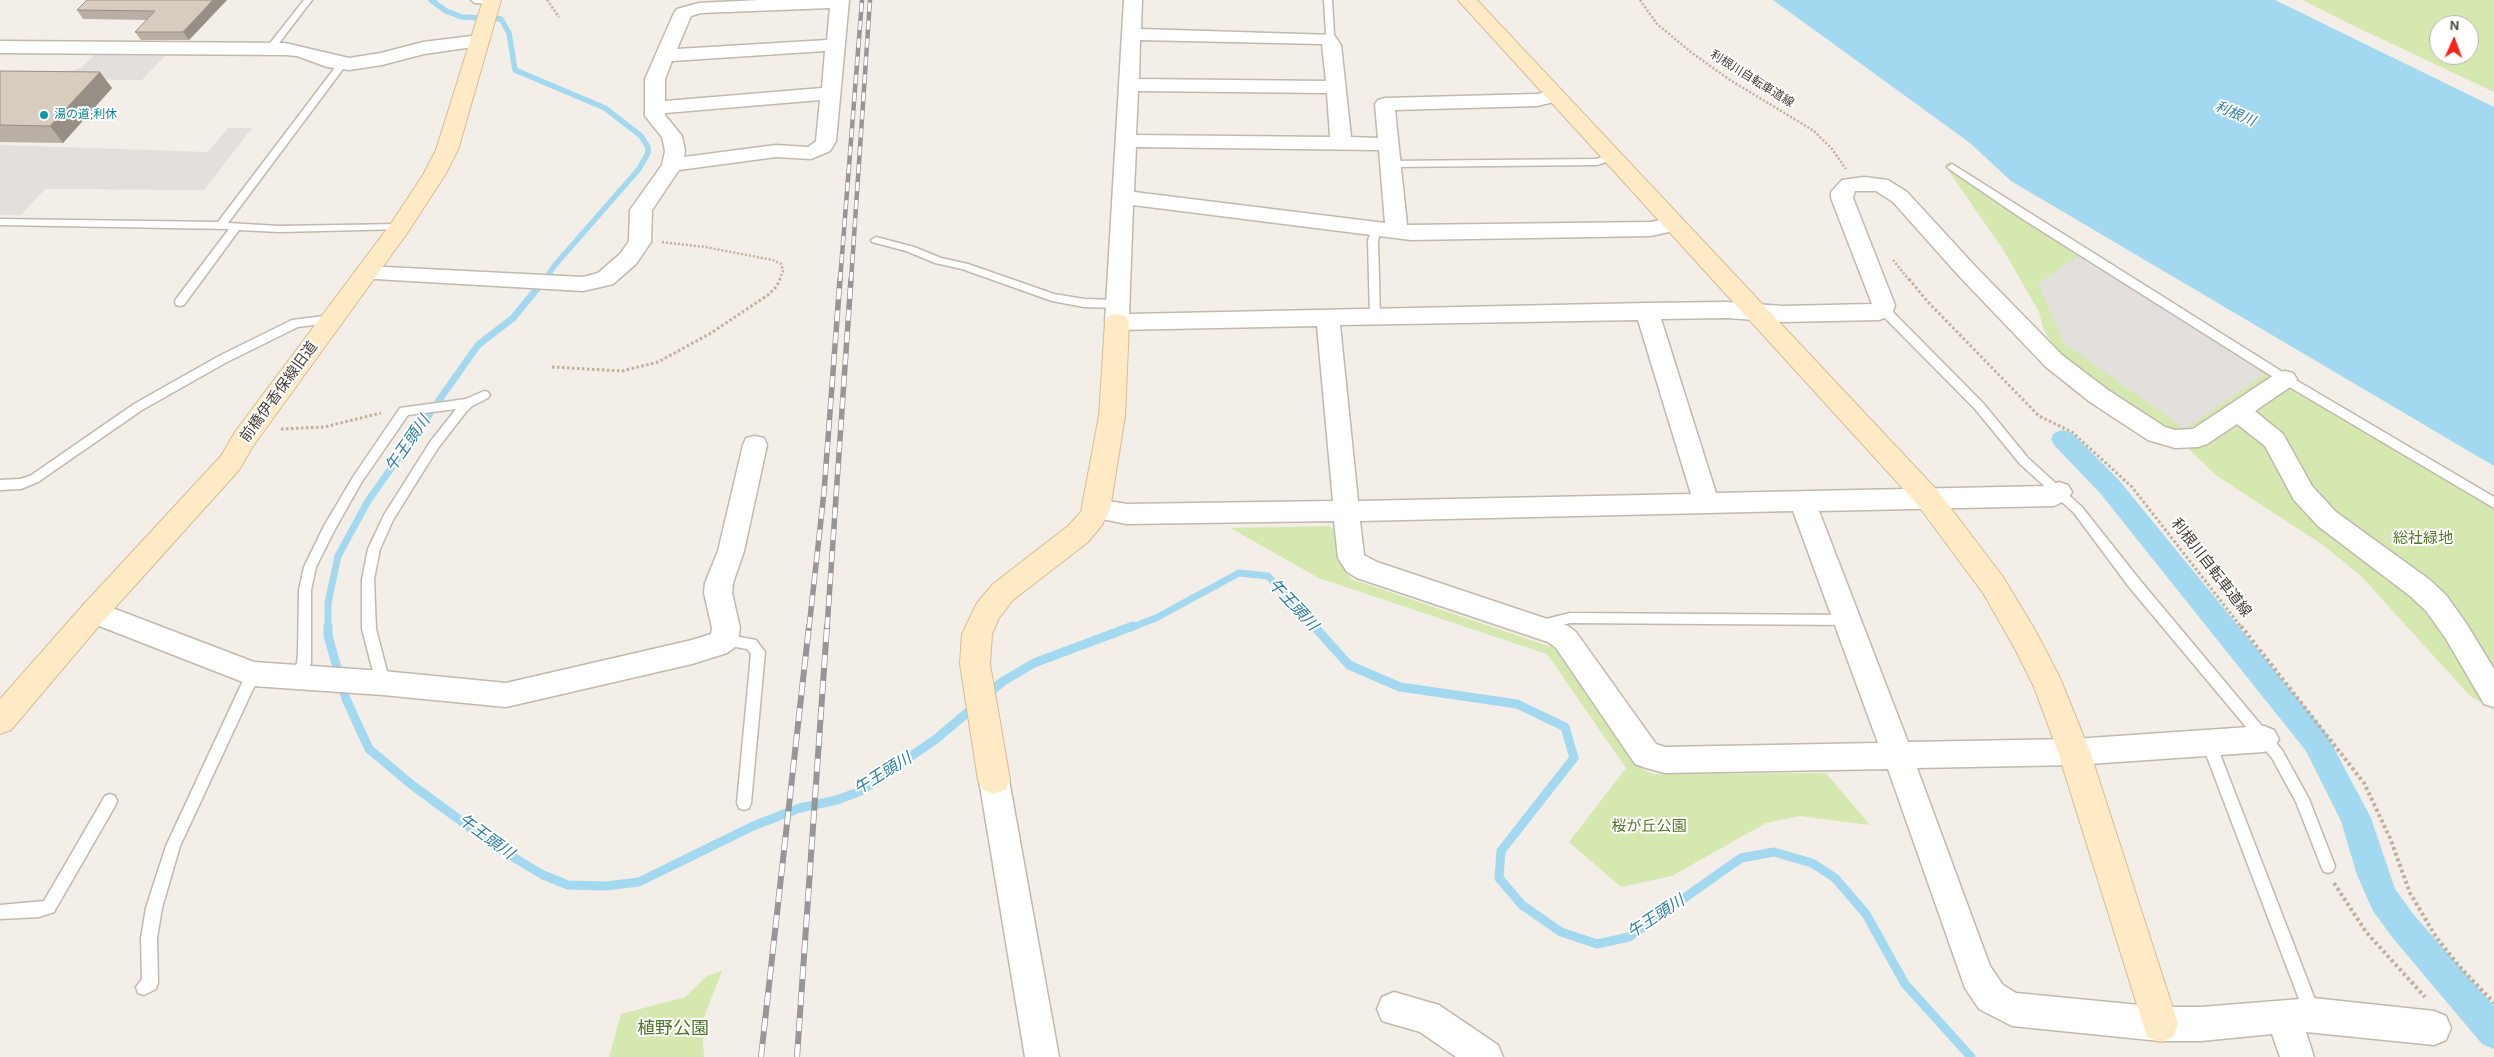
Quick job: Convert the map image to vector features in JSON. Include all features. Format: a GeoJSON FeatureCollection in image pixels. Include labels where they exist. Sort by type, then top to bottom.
{"type":"FeatureCollection","features":[{"type":"Feature","properties":{"kind":"street"},"geometry":{"type":"LineString","coordinates":[[1042,1057],[981,713],[976,676],[975,648],[977,634],[994,602],[1015,581],[1078,534],[1092,518],[1096,509],[1112,416],[1133,0]]}},
{"type":"Feature","properties":{"kind":"street"},"geometry":{"type":"LineString","coordinates":[[1467,0],[1756,311],[1926,498],[1960,538],[1993,585],[2025,638],[2049,687],[2074,752],[2160,1024]]}},
{"type":"Feature","properties":{"kind":"street"},"geometry":{"type":"LineString","coordinates":[[366,273],[583,284],[598,282],[622,266],[640,242],[641,210],[672,165],[675,151],[672,136],[655,116],[655,79],[663,56],[683,13],[688,10],[840,1],[825,144],[816,152],[776,151],[672,165]]}},
{"type":"Feature","properties":{"kind":"street"},"geometry":{"type":"LineString","coordinates":[[0,47],[270,49],[302,51],[327,60],[343,63],[368,62],[422,48],[486,12]]}},
{"type":"Feature","properties":{"kind":"street","name":"前橋伊香保線旧道"},"geometry":{"type":"LineString","coordinates":[[0,721],[94,612],[230,463],[244,439],[400,227],[434,175],[447,150],[486,12]]}},
{"type":"Feature","properties":{"kind":"street"},"geometry":{"type":"LineString","coordinates":[[1132,34],[1327,39],[1332,45],[1341,144]]}},
{"type":"Feature","properties":{"kind":"street"},"geometry":{"type":"LineString","coordinates":[[663,56],[835,44]]}},
{"type":"Feature","properties":{"kind":"street"},"geometry":{"type":"LineString","coordinates":[[1129,85],[1336,87]]}},
{"type":"Feature","properties":{"kind":"street"},"geometry":{"type":"LineString","coordinates":[[655,108],[831,93]]}},
{"type":"Feature","properties":{"kind":"street"},"geometry":{"type":"LineString","coordinates":[[1385,232],[1396,223],[1388,154],[1385,104],[1537,100],[1555,96]]}},
{"type":"Feature","properties":{"kind":"street"},"geometry":{"type":"LineString","coordinates":[[1126,141],[1341,144],[1388,154]]}},
{"type":"Feature","properties":{"kind":"street"},"geometry":{"type":"LineString","coordinates":[[1118,313],[1328,319],[1647,311],[1756,311],[1783,314],[1884,310],[1842,198],[1842,192],[1849,185],[1864,183],[1881,186],[1900,197],[1967,271],[2054,361],[2068,374],[2148,430],[2175,439],[2198,438],[2285,379]]}},
{"type":"Feature","properties":{"kind":"street"},"geometry":{"type":"LineString","coordinates":[[1123,197],[1385,232],[1651,229],[1674,224]]}},
{"type":"Feature","properties":{"kind":"street"},"geometry":{"type":"LineString","coordinates":[[1647,311],[1706,502]]}},
{"type":"Feature","properties":{"kind":"street"},"geometry":{"type":"LineString","coordinates":[[1328,319],[1352,558],[1362,568],[1545,628],[1566,640],[1646,755],[1665,760],[2074,752],[2204,741],[2264,739]]}},
{"type":"Feature","properties":{"kind":"street"},"geometry":{"type":"LineString","coordinates":[[2238,411],[2271,436],[2303,493],[2327,519],[2420,588],[2436,603],[2456,631],[2494,695]]}},
{"type":"Feature","properties":{"kind":"street"},"geometry":{"type":"LineString","coordinates":[[94,612],[253,674],[303,679],[383,683],[506,695],[570,678],[717,645],[724,640],[726,628],[718,592],[719,583],[731,551],[755,445]]}},
{"type":"Feature","properties":{"kind":"street"},"geometry":{"type":"LineString","coordinates":[[1096,509],[1127,514],[1346,511],[2054,496],[2059,492]]}},
{"type":"Feature","properties":{"kind":"street"},"geometry":{"type":"LineString","coordinates":[[1802,500],[1849,620],[1976,976],[1992,997],[2012,1009],[2160,1024],[2201,1024],[2298,1015],[2434,1028]]}},
{"type":"Feature","properties":{"kind":"street"},"geometry":{"type":"LineString","coordinates":[[1394,1009],[1427,1017],[1486,1057]]}},
{"type":"Feature","properties":{"kind":"street"},"geometry":{"type":"LineString","coordinates":[[2297,1057],[2298,1015]]}},
{"type":"Feature","properties":{"kind":"lane"},"geometry":{"type":"LineString","coordinates":[[270,49],[308,0]]}},
{"type":"Feature","properties":{"kind":"lane"},"geometry":{"type":"LineString","coordinates":[[1327,39],[1330,34],[1328,0]]}},
{"type":"Feature","properties":{"kind":"lane"},"geometry":{"type":"LineString","coordinates":[[221,225],[343,63]]}},
{"type":"Feature","properties":{"kind":"lane"},"geometry":{"type":"LineString","coordinates":[[1388,154],[1597,162],[1612,157]]}},
{"type":"Feature","properties":{"kind":"lane"},"geometry":{"type":"LineString","coordinates":[[1952,167],[2025,216],[2285,379],[2494,503]]}},
{"type":"Feature","properties":{"kind":"lane"},"geometry":{"type":"LineString","coordinates":[[0,222],[221,225],[279,229],[400,227]]}},
{"type":"Feature","properties":{"kind":"lane"},"geometry":{"type":"LineString","coordinates":[[180,302],[237,226]]}},
{"type":"Feature","properties":{"kind":"lane"},"geometry":{"type":"LineString","coordinates":[[1375,318],[1373,240],[1385,232]]}},
{"type":"Feature","properties":{"kind":"lane"},"geometry":{"type":"LineString","coordinates":[[876,240],[910,249],[939,261],[971,268],[1052,297],[1084,303],[1118,313]]}},
{"type":"Feature","properties":{"kind":"lane"},"geometry":{"type":"LineString","coordinates":[[1884,310],[1979,406],[2024,461],[2078,510],[2134,584],[2277,754],[2310,817],[2328,866]]}},
{"type":"Feature","properties":{"kind":"lane"},"geometry":{"type":"LineString","coordinates":[[0,485],[21,484],[34,478],[138,407],[223,360],[296,323],[332,319]]}},
{"type":"Feature","properties":{"kind":"lane"},"geometry":{"type":"LineString","coordinates":[[303,679],[305,654],[304,590],[310,567],[328,529],[357,480],[406,410],[468,403],[484,395]]}},
{"type":"Feature","properties":{"kind":"lane"},"geometry":{"type":"LineString","coordinates":[[383,683],[369,629],[368,579],[374,549],[388,518],[434,445],[468,403]]}},
{"type":"Feature","properties":{"kind":"lane"},"geometry":{"type":"LineString","coordinates":[[1545,628],[1550,622],[1570,618],[1849,620]]}},
{"type":"Feature","properties":{"kind":"lane"},"geometry":{"type":"LineString","coordinates":[[724,640],[751,644],[758,652],[744,803]]}},
{"type":"Feature","properties":{"kind":"lane"},"geometry":{"type":"LineString","coordinates":[[144,987],[150,983],[149,938],[154,908],[173,846],[253,674]]}},
{"type":"Feature","properties":{"kind":"lane"},"geometry":{"type":"LineString","coordinates":[[2204,741],[2216,764],[2306,992],[2298,1015]]}},
{"type":"Feature","properties":{"kind":"lane"},"geometry":{"type":"LineString","coordinates":[[0,912],[40,910],[49,907],[110,800]]}},
{"type":"Feature","properties":{"kind":"path"},"geometry":{"type":"LineString","coordinates":[[547,0],[559,17]]}},
{"type":"Feature","properties":{"kind":"path","name":"利根川自転車道線"},"geometry":{"type":"LineString","coordinates":[[1640,0],[1657,24],[1692,53],[1730,80],[1814,131],[1832,149],[1847,170]]}},
{"type":"Feature","properties":{"kind":"path"},"geometry":{"type":"LineString","coordinates":[[552,367],[622,372],[658,362],[711,333],[768,296],[777,286],[783,271],[781,264],[774,260],[658,242]]}},
{"type":"Feature","properties":{"kind":"path","name":"利根川自転車道線"},"geometry":{"type":"LineString","coordinates":[[1891,257],[1927,301],[2039,416],[2072,432],[2132,487],[2364,783],[2390,838],[2410,892],[2436,937],[2459,966],[2494,1003]]}},
{"type":"Feature","properties":{"kind":"path"},"geometry":{"type":"LineString","coordinates":[[252,429],[324,427],[372,415],[406,410]]}},
{"type":"Feature","properties":{"kind":"path"},"geometry":{"type":"LineString","coordinates":[[2328,866],[2333,881],[2366,932],[2439,1011],[2444,1026],[2434,1028]]}},
{"type":"Feature","properties":{"kind":"green space"},"geometry":{"type":"Polygon","coordinates":[[[2303,0],[2494,0],[2494,92],[2437,65],[2479,65],[2479,15],[2429,15],[2429,61],[2303,0]]]}},
{"type":"Feature","properties":{"kind":"green space","name":"総社緑地"},"geometry":{"type":"Polygon","coordinates":[[[1950,162],[2296,381],[2494,498],[2494,710],[2470,696],[2360,575],[2323,545],[2217,476],[2189,449],[2163,443],[2060,354],[2044,331],[2039,312],[2004,251],[1946,167],[1945,164],[1950,162]]]}},
{"type":"Feature","properties":{"kind":"green space","name":"桜が丘公園"},"geometry":{"type":"Polygon","coordinates":[[[1329,526],[1339,533],[1344,570],[1351,579],[1554,648],[1643,770],[1654,774],[1826,773],[1870,825],[1800,816],[1766,823],[1672,876],[1621,887],[1569,842],[1626,768],[1547,654],[1319,578],[1230,528],[1329,526]]]}},
{"type":"Feature","properties":{"kind":"green space","name":"植野公園"},"geometry":{"type":"Polygon","coordinates":[[[722,971],[702,1022],[704,1057],[609,1057],[621,1014],[685,997],[707,976],[722,971]]]}},
{"type":"Feature","properties":{"kind":"shaded area"},"geometry":{"type":"Polygon","coordinates":[[[94,55],[165,56],[142,80],[60,79],[66,73],[81,68],[94,55]]]}},
{"type":"Feature","properties":{"kind":"shaded area"},"geometry":{"type":"Polygon","coordinates":[[[228,128],[252,128],[204,190],[45,189],[21,215],[0,215],[0,145],[208,152],[228,128]]]}},
{"type":"Feature","properties":{"kind":"shaded area"},"geometry":{"type":"Polygon","coordinates":[[[2080,255],[2265,374],[2185,429],[2064,343],[2038,283],[2080,255]]]}},
{"type":"Feature","properties":{"kind":"water","name":"利根川"},"geometry":{"type":"Polygon","coordinates":[[[1773,0],[2275,0],[2494,107],[2494,466],[2011,181],[1970,143],[1773,0]]]}},
{"type":"Feature","properties":{"kind":"building"},"geometry":{"type":"Polygon","coordinates":[[[87,0],[213,0],[183,32],[135,32],[155,11],[77,10],[87,0]]]}},
{"type":"Feature","properties":{"kind":"building"},"geometry":{"type":"Polygon","coordinates":[[[0,71],[100,72],[50,126],[0,125],[0,71]]]}},
{"type":"Feature","properties":{"kind":"waterway","name":"午王頭川"},"geometry":{"type":"LineString","coordinates":[[431,0],[446,11],[462,17],[501,19],[509,33],[515,70],[605,108],[641,136],[648,147],[648,153],[639,169],[555,265],[544,281]]}},
{"type":"Feature","properties":{"kind":"waterway","name":"午王頭川"},"geometry":{"type":"LineString","coordinates":[[545,279],[513,318],[478,345],[368,501],[338,556],[328,603],[328,636],[346,699],[369,749],[412,785],[498,848],[543,875],[568,885],[606,886],[639,882],[753,826],[800,808],[837,800],[861,791],[936,739],[974,707]]}},
{"type":"Feature","properties":{"kind":"waterway"},"geometry":{"type":"LineString","coordinates":[[2063,439],[2109,486],[2316,742],[2356,818],[2373,875],[2384,900],[2403,926],[2494,1032]]}},
{"type":"Feature","properties":{"kind":"waterway","name":"午王頭川"},"geometry":{"type":"LineString","coordinates":[[1130,628],[1156,618],[1239,573],[1268,576],[1315,628]]}},
{"type":"Feature","properties":{"kind":"waterway","name":"午王頭川"},"geometry":{"type":"LineString","coordinates":[[988,694],[1002,682],[1034,663],[1133,626]]}},
{"type":"Feature","properties":{"kind":"waterway","name":"午王頭川"},"geometry":{"type":"LineString","coordinates":[[1314,626],[1349,665],[1400,687],[1517,704],[1565,727],[1574,758],[1501,851],[1499,878],[1522,905],[1561,932],[1597,944],[1629,937],[1741,858],[1774,852],[1812,863],[1835,878],[1866,914],[1905,984],[1971,1057]]}},
{"type":"Feature","properties":{"kind":"railway"},"geometry":{"type":"LineString","coordinates":[[840,281],[862,0]]}},
{"type":"Feature","properties":{"kind":"railway"},"geometry":{"type":"LineString","coordinates":[[851,281],[870,0]]}},
{"type":"Feature","properties":{"kind":"railway"},"geometry":{"type":"LineString","coordinates":[[809,628],[824,492],[840,279]]}},
{"type":"Feature","properties":{"kind":"railway"},"geometry":{"type":"LineString","coordinates":[[827,628],[851,279]]}},
{"type":"Feature","properties":{"kind":"railway"},"geometry":{"type":"LineString","coordinates":[[761,1057],[809,626]]}},
{"type":"Feature","properties":{"kind":"railway"},"geometry":{"type":"LineString","coordinates":[[797,1057],[827,626]]}},
{"type":"Feature","properties":{"kind":"place","name":"湯の道;利休"},"geometry":{"type":"Point","coordinates":[44,115]}}]}
